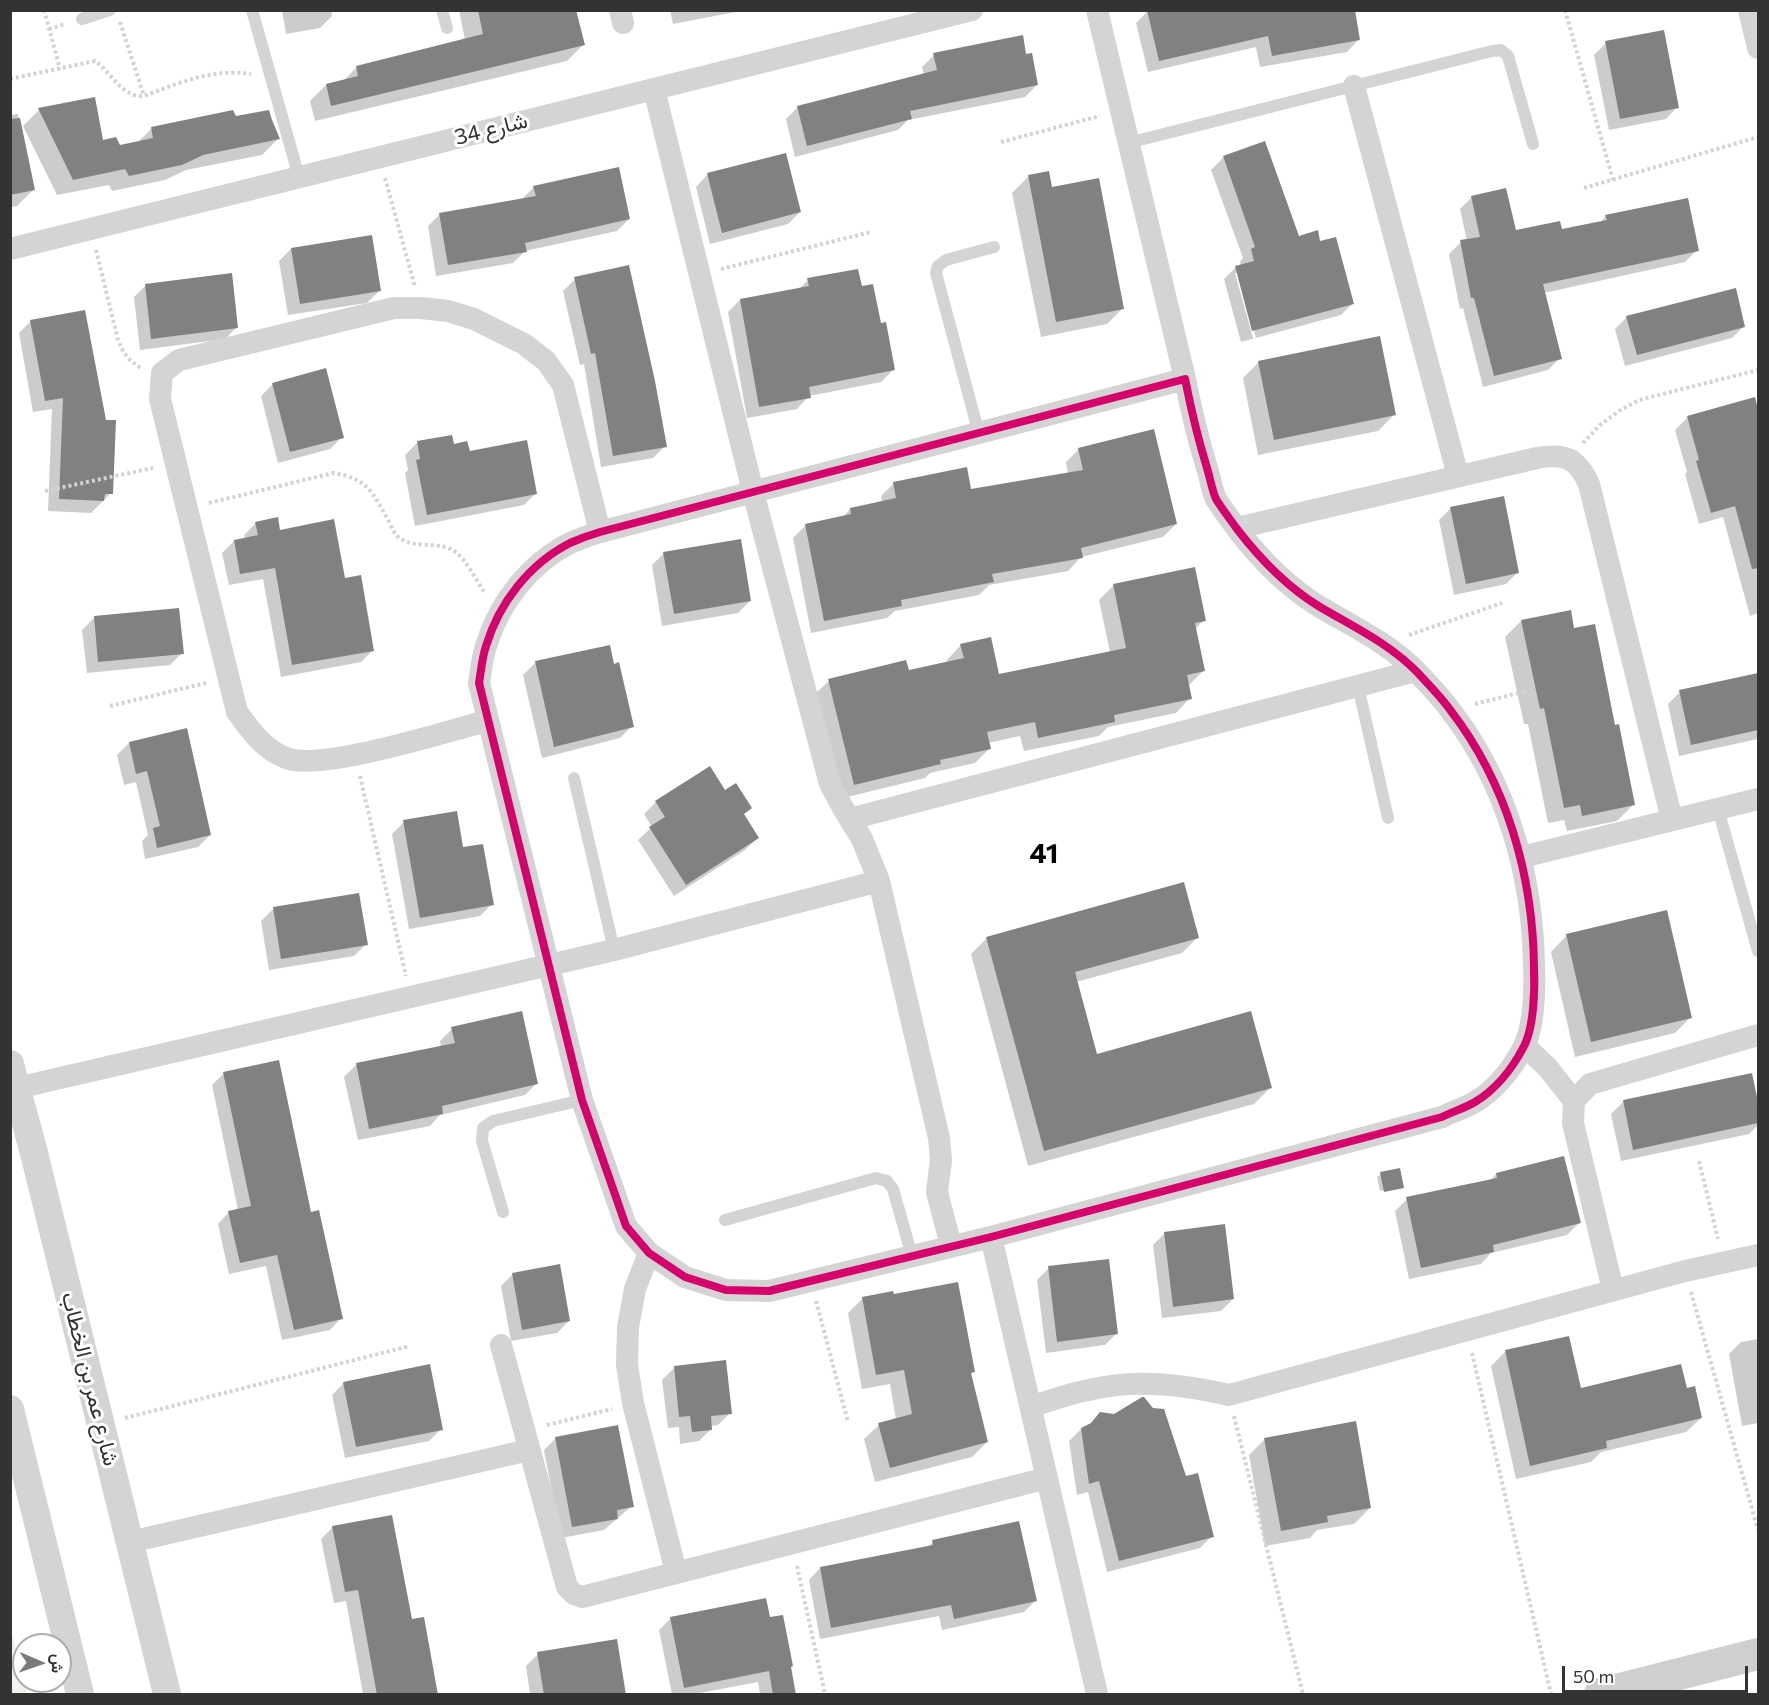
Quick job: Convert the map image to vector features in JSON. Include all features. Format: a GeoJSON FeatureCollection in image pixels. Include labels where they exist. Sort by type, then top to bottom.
{"type":"FeatureCollection","features":[{"type":"Feature","properties":{"kind":"main road"},"geometry":{"type":"LineString","coordinates":[[1600,1695],[1758,1654]]}},
{"type":"Feature","properties":{"kind":"street","name":"شارع 34"},"geometry":{"type":"LineString","coordinates":[[10,249],[972,10]]}},
{"type":"Feature","properties":{"kind":"street"},"geometry":{"type":"LineString","coordinates":[[1097,10],[1185,379],[1193,419],[1216,497],[1261,558],[1289,585],[1319,606],[1353,624],[1383,644],[1415,671],[1451,710],[1474,744],[1509,818],[1522,857],[1530,904],[1535,1001],[1525,1046],[1504,1078],[1476,1102],[1442,1118],[991,1237],[769,1291],[726,1290],[685,1277],[649,1253],[626,1226],[582,1100],[479,683],[485,647],[499,613],[517,585],[541,562],[569,544],[600,532],[1185,379]]}},
{"type":"Feature","properties":{"kind":"street"},"geometry":{"type":"LineString","coordinates":[[1749,10],[1758,48]]}},
{"type":"Feature","properties":{"kind":"street"},"geometry":{"type":"LineString","coordinates":[[1354,86],[1458,476]]}},
{"type":"Feature","properties":{"kind":"street"},"geometry":{"type":"LineString","coordinates":[[654,89],[753,492],[830,784],[871,857],[879,881],[939,1138],[941,1160],[938,1192],[951,1246]]}},
{"type":"Feature","properties":{"kind":"street"},"geometry":{"type":"LineString","coordinates":[[488,721],[322,761],[287,759],[257,741],[237,712],[160,399],[162,374],[179,360],[394,308],[448,311],[474,319],[524,344],[546,361],[563,385],[600,532]]}},
{"type":"Feature","properties":{"kind":"street"},"geometry":{"type":"LineString","coordinates":[[1237,528],[1554,455],[1571,459],[1582,470],[1589,484],[1672,820]]}},
{"type":"Feature","properties":{"kind":"street"},"geometry":{"type":"LineString","coordinates":[[850,819],[1415,671]]}},
{"type":"Feature","properties":{"kind":"street"},"geometry":{"type":"LineString","coordinates":[[1522,857],[1758,799]]}},
{"type":"Feature","properties":{"kind":"street"},"geometry":{"type":"LineString","coordinates":[[14,1076],[411,998],[614,950],[879,881]]}},
{"type":"Feature","properties":{"kind":"street"},"geometry":{"type":"LineString","coordinates":[[1613,1290],[1573,1123],[1574,1101],[1590,1084],[1758,1035]]}},
{"type":"Feature","properties":{"kind":"street"},"geometry":{"type":"LineString","coordinates":[[1525,1046],[1548,1068],[1574,1101]]}},
{"type":"Feature","properties":{"kind":"street","name":"شارع عمر بن الخطاب"},"geometry":{"type":"LineString","coordinates":[[14,1076],[167,1695]]}},
{"type":"Feature","properties":{"kind":"street"},"geometry":{"type":"LineString","coordinates":[[10,1131],[34,1153]]}},
{"type":"Feature","properties":{"kind":"street"},"geometry":{"type":"LineString","coordinates":[[991,1237],[1097,1695]]}},
{"type":"Feature","properties":{"kind":"street"},"geometry":{"type":"LineString","coordinates":[[649,1253],[635,1289],[628,1327],[627,1365],[633,1403],[676,1572]]}},
{"type":"Feature","properties":{"kind":"street"},"geometry":{"type":"LineString","coordinates":[[1031,1407],[1068,1394],[1108,1385],[1148,1382],[1189,1386],[1228,1395],[1613,1290],[1758,1255]]}},
{"type":"Feature","properties":{"kind":"street"},"geometry":{"type":"LineString","coordinates":[[501,1346],[567,1587],[574,1594],[582,1597],[1047,1478]]}},
{"type":"Feature","properties":{"kind":"street"},"geometry":{"type":"LineString","coordinates":[[10,1409],[80,1695]]}},
{"type":"Feature","properties":{"kind":"street"},"geometry":{"type":"LineString","coordinates":[[130,1542],[527,1440]]}},
{"type":"Feature","properties":{"kind":"lane"},"geometry":{"type":"LineString","coordinates":[[82,19],[110,10]]}},
{"type":"Feature","properties":{"kind":"lane"},"geometry":{"type":"LineString","coordinates":[[252,10],[299,177]]}},
{"type":"Feature","properties":{"kind":"lane"},"geometry":{"type":"LineString","coordinates":[[442,10],[447,28]]}},
{"type":"Feature","properties":{"kind":"lane"},"geometry":{"type":"LineString","coordinates":[[1128,143],[1501,50],[1508,56],[1533,144]]}},
{"type":"Feature","properties":{"kind":"lane"},"geometry":{"type":"LineString","coordinates":[[979,434],[936,273],[938,266],[946,260],[994,247]]}},
{"type":"Feature","properties":{"kind":"lane"},"geometry":{"type":"LineString","coordinates":[[1358,686],[1388,818]]}},
{"type":"Feature","properties":{"kind":"lane"},"geometry":{"type":"LineString","coordinates":[[574,778],[614,950]]}},
{"type":"Feature","properties":{"kind":"lane"},"geometry":{"type":"LineString","coordinates":[[1718,809],[1758,951]]}},
{"type":"Feature","properties":{"kind":"lane"},"geometry":{"type":"LineString","coordinates":[[503,1212],[482,1141],[483,1128],[493,1121],[582,1100]]}},
{"type":"Feature","properties":{"kind":"lane"},"geometry":{"type":"LineString","coordinates":[[725,1220],[876,1178],[886,1181],[893,1189],[912,1256]]}},
{"type":"Feature","properties":{"kind":"path"},"geometry":{"type":"LineString","coordinates":[[44,10],[60,69]]}},
{"type":"Feature","properties":{"kind":"path"},"geometry":{"type":"LineString","coordinates":[[1564,10],[1613,180]]}},
{"type":"Feature","properties":{"kind":"path"},"geometry":{"type":"LineString","coordinates":[[120,21],[144,96]]}},
{"type":"Feature","properties":{"kind":"path"},"geometry":{"type":"LineString","coordinates":[[11,78],[95,61],[127,93],[136,97],[199,76],[223,72],[271,77]]}},
{"type":"Feature","properties":{"kind":"path"},"geometry":{"type":"LineString","coordinates":[[1001,142],[1121,111]]}},
{"type":"Feature","properties":{"kind":"path"},"geometry":{"type":"LineString","coordinates":[[1584,188],[1758,137]]}},
{"type":"Feature","properties":{"kind":"path"},"geometry":{"type":"LineString","coordinates":[[380,157],[421,308]]}},
{"type":"Feature","properties":{"kind":"path"},"geometry":{"type":"LineString","coordinates":[[91,229],[123,353],[145,370],[162,374]]}},
{"type":"Feature","properties":{"kind":"path"},"geometry":{"type":"LineString","coordinates":[[700,274],[871,232]]}},
{"type":"Feature","properties":{"kind":"path"},"geometry":{"type":"LineString","coordinates":[[1571,459],[1600,425],[1639,400],[1758,370]]}},
{"type":"Feature","properties":{"kind":"path"},"geometry":{"type":"LineString","coordinates":[[45,491],[177,462]]}},
{"type":"Feature","properties":{"kind":"path"},"geometry":{"type":"LineString","coordinates":[[188,508],[333,473],[349,475],[363,483],[374,494],[396,535],[411,544],[444,547],[457,553],[499,613]]}},
{"type":"Feature","properties":{"kind":"path"},"geometry":{"type":"LineString","coordinates":[[1383,644],[1502,603]]}},
{"type":"Feature","properties":{"kind":"path"},"geometry":{"type":"LineString","coordinates":[[110,706],[230,678]]}},
{"type":"Feature","properties":{"kind":"path"},"geometry":{"type":"LineString","coordinates":[[1451,710],[1526,691]]}},
{"type":"Feature","properties":{"kind":"path"},"geometry":{"type":"LineString","coordinates":[[356,754],[411,998]]}},
{"type":"Feature","properties":{"kind":"path"},"geometry":{"type":"LineString","coordinates":[[1699,1161],[1723,1263]]}},
{"type":"Feature","properties":{"kind":"path"},"geometry":{"type":"LineString","coordinates":[[1685,1271],[1758,1530]]}},
{"type":"Feature","properties":{"kind":"path"},"geometry":{"type":"LineString","coordinates":[[810,1280],[848,1422]]}},
{"type":"Feature","properties":{"kind":"path"},"geometry":{"type":"LineString","coordinates":[[1467,1330],[1551,1695]]}},
{"type":"Feature","properties":{"kind":"path"},"geometry":{"type":"LineString","coordinates":[[101,1424],[410,1346]]}},
{"type":"Feature","properties":{"kind":"path"},"geometry":{"type":"LineString","coordinates":[[1228,1395],[1303,1695]]}},
{"type":"Feature","properties":{"kind":"path"},"geometry":{"type":"LineString","coordinates":[[527,1440],[633,1403]]}},
{"type":"Feature","properties":{"kind":"path"},"geometry":{"type":"LineString","coordinates":[[792,1544],[825,1695]]}},
{"type":"Feature","properties":{"kind":"shaded area"},"geometry":{"type":"Polygon","coordinates":[[[10,1628],[12,1633],[12,1693],[27,1694],[11,1694],[10,1628]]]}},
{"type":"Feature","properties":{"kind":"building"},"geometry":{"type":"Polygon","coordinates":[[[478,10],[576,10],[585,45],[331,106],[326,84],[358,76],[356,66],[483,34],[478,10]]]}},
{"type":"Feature","properties":{"kind":"building"},"geometry":{"type":"Polygon","coordinates":[[[1147,10],[1355,10],[1360,40],[1272,56],[1268,36],[1159,61],[1147,10]]]}},
{"type":"Feature","properties":{"kind":"building"},"geometry":{"type":"Polygon","coordinates":[[[1664,30],[1679,108],[1620,119],[1605,41],[1664,30]]]}},
{"type":"Feature","properties":{"kind":"building"},"geometry":{"type":"Polygon","coordinates":[[[1023,35],[1026,54],[1032,53],[1038,85],[910,111],[912,119],[807,146],[797,106],[937,70],[933,53],[1023,35]]]}},
{"type":"Feature","properties":{"kind":"building"},"geometry":{"type":"Polygon","coordinates":[[[95,97],[103,140],[116,137],[120,145],[153,138],[151,127],[233,110],[236,116],[269,110],[280,139],[203,155],[182,165],[129,176],[125,169],[73,180],[38,108],[95,97]]]}},
{"type":"Feature","properties":{"kind":"building"},"geometry":{"type":"Polygon","coordinates":[[[20,118],[35,190],[10,195],[10,119],[20,118]]]}},
{"type":"Feature","properties":{"kind":"building"},"geometry":{"type":"Polygon","coordinates":[[[1265,141],[1299,236],[1318,230],[1320,241],[1336,237],[1354,304],[1252,331],[1235,266],[1254,261],[1251,249],[1255,247],[1223,156],[1265,141]]]}},
{"type":"Feature","properties":{"kind":"building"},"geometry":{"type":"Polygon","coordinates":[[[786,153],[801,212],[722,233],[707,173],[786,153]]]}},
{"type":"Feature","properties":{"kind":"building"},"geometry":{"type":"Polygon","coordinates":[[[619,167],[630,219],[525,243],[527,252],[448,265],[439,213],[536,196],[533,186],[619,167]]]}},
{"type":"Feature","properties":{"kind":"building"},"geometry":{"type":"Polygon","coordinates":[[[1049,171],[1052,187],[1099,178],[1124,309],[1056,322],[1028,175],[1049,171]]]}},
{"type":"Feature","properties":{"kind":"building"},"geometry":{"type":"Polygon","coordinates":[[[1506,188],[1516,230],[1560,221],[1562,229],[1607,220],[1605,215],[1688,198],[1699,251],[1543,284],[1562,359],[1494,376],[1474,298],[1471,298],[1460,240],[1480,237],[1471,196],[1506,188]]]}},
{"type":"Feature","properties":{"kind":"building"},"geometry":{"type":"Polygon","coordinates":[[[372,235],[381,291],[300,304],[291,248],[372,235]]]}},
{"type":"Feature","properties":{"kind":"building"},"geometry":{"type":"Polygon","coordinates":[[[629,265],[667,447],[613,456],[595,353],[591,354],[574,277],[629,265]]]}},
{"type":"Feature","properties":{"kind":"building"},"geometry":{"type":"Polygon","coordinates":[[[858,269],[862,286],[873,284],[881,323],[886,322],[895,370],[809,387],[811,398],[759,407],[740,299],[809,286],[807,278],[858,269]]]}},
{"type":"Feature","properties":{"kind":"building"},"geometry":{"type":"Polygon","coordinates":[[[232,273],[238,328],[151,339],[145,284],[232,273]]]}},
{"type":"Feature","properties":{"kind":"building"},"geometry":{"type":"Polygon","coordinates":[[[1736,288],[1745,327],[1637,355],[1626,316],[1736,288]]]}},
{"type":"Feature","properties":{"kind":"building"},"geometry":{"type":"Polygon","coordinates":[[[85,310],[106,420],[116,420],[113,494],[105,494],[104,501],[59,499],[63,398],[45,401],[30,320],[85,310]]]}},
{"type":"Feature","properties":{"kind":"building"},"geometry":{"type":"Polygon","coordinates":[[[1380,336],[1396,415],[1274,440],[1258,361],[1380,336]]]}},
{"type":"Feature","properties":{"kind":"building"},"geometry":{"type":"Polygon","coordinates":[[[326,368],[344,438],[290,452],[272,383],[326,368]]]}},
{"type":"Feature","properties":{"kind":"building"},"geometry":{"type":"Polygon","coordinates":[[[1755,397],[1758,409],[1758,568],[1752,569],[1735,506],[1711,513],[1696,461],[1699,460],[1687,416],[1755,397]]]}},
{"type":"Feature","properties":{"kind":"building"},"geometry":{"type":"Polygon","coordinates":[[[1154,429],[1177,524],[1081,548],[1083,558],[992,574],[994,582],[901,600],[902,606],[824,621],[805,524],[851,514],[850,508],[896,498],[893,482],[967,467],[971,489],[1083,470],[1078,448],[1154,429]]]}},
{"type":"Feature","properties":{"kind":"building"},"geometry":{"type":"Polygon","coordinates":[[[452,435],[454,444],[467,441],[470,451],[527,440],[537,494],[427,515],[416,460],[420,459],[417,441],[452,435]]]}},
{"type":"Feature","properties":{"kind":"building"},"geometry":{"type":"Polygon","coordinates":[[[1504,496],[1519,573],[1466,584],[1450,507],[1504,496]]]}},
{"type":"Feature","properties":{"kind":"building"},"geometry":{"type":"Polygon","coordinates":[[[278,517],[280,530],[334,519],[345,578],[361,575],[374,651],[292,665],[275,568],[240,574],[234,540],[258,535],[255,522],[278,517]]]}},
{"type":"Feature","properties":{"kind":"building"},"geometry":{"type":"Polygon","coordinates":[[[741,539],[751,601],[674,614],[663,552],[741,539]]]}},
{"type":"Feature","properties":{"kind":"building"},"geometry":{"type":"Polygon","coordinates":[[[1195,567],[1206,621],[1195,623],[1205,671],[1187,675],[1192,699],[1114,715],[1115,722],[1038,738],[1035,722],[987,732],[991,749],[940,760],[941,764],[854,785],[828,679],[906,660],[909,670],[964,658],[960,644],[991,637],[999,674],[1126,648],[1113,584],[1195,567]]]}},
{"type":"Feature","properties":{"kind":"building"},"geometry":{"type":"Polygon","coordinates":[[[179,608],[184,654],[98,662],[94,616],[179,608]]]}},
{"type":"Feature","properties":{"kind":"building"},"geometry":{"type":"Polygon","coordinates":[[[1571,610],[1574,628],[1595,624],[1615,725],[1619,724],[1635,805],[1582,816],[1580,805],[1564,808],[1544,708],[1540,709],[1521,620],[1571,610]]]}},
{"type":"Feature","properties":{"kind":"building"},"geometry":{"type":"Polygon","coordinates":[[[610,645],[614,664],[619,662],[634,727],[554,747],[535,661],[610,645]]]}},
{"type":"Feature","properties":{"kind":"building"},"geometry":{"type":"Polygon","coordinates":[[[1758,673],[1758,730],[1691,745],[1679,690],[1758,673]]]}},
{"type":"Feature","properties":{"kind":"building"},"geometry":{"type":"Polygon","coordinates":[[[187,728],[211,835],[157,848],[153,828],[160,826],[147,771],[136,774],[129,742],[187,728]]]}},
{"type":"Feature","properties":{"kind":"building"},"geometry":{"type":"Polygon","coordinates":[[[710,766],[725,790],[736,783],[752,808],[744,814],[759,838],[686,885],[649,827],[665,817],[655,801],[710,766]]]}},
{"type":"Feature","properties":{"kind":"building"},"geometry":{"type":"Polygon","coordinates":[[[457,811],[463,847],[483,844],[494,905],[420,918],[403,820],[457,811]]]}},
{"type":"Feature","properties":{"kind":"building"},"geometry":{"type":"Polygon","coordinates":[[[1184,882],[1199,938],[1075,972],[1097,1054],[1251,1011],[1272,1088],[1044,1151],[986,937],[1184,882]]]}},
{"type":"Feature","properties":{"kind":"building"},"geometry":{"type":"Polygon","coordinates":[[[359,893],[368,945],[281,959],[273,907],[359,893]]]}},
{"type":"Feature","properties":{"kind":"building"},"geometry":{"type":"Polygon","coordinates":[[[1667,910],[1692,1018],[1591,1042],[1566,934],[1667,910]]]}},
{"type":"Feature","properties":{"kind":"building"},"geometry":{"type":"Polygon","coordinates":[[[522,1011],[538,1084],[442,1106],[443,1114],[369,1129],[356,1063],[455,1043],[451,1027],[522,1011]]]}},
{"type":"Feature","properties":{"kind":"building"},"geometry":{"type":"Polygon","coordinates":[[[279,1060],[311,1212],[319,1210],[343,1319],[294,1330],[277,1255],[240,1263],[228,1211],[251,1206],[223,1072],[279,1060]]]}},
{"type":"Feature","properties":{"kind":"building"},"geometry":{"type":"Polygon","coordinates":[[[1752,1073],[1758,1102],[1758,1123],[1633,1150],[1623,1100],[1752,1073]]]}},
{"type":"Feature","properties":{"kind":"building"},"geometry":{"type":"Polygon","coordinates":[[[1564,1156],[1581,1223],[1493,1245],[1494,1252],[1421,1268],[1406,1197],[1497,1178],[1496,1173],[1564,1156]]]}},
{"type":"Feature","properties":{"kind":"building"},"geometry":{"type":"Polygon","coordinates":[[[1400,1168],[1404,1188],[1384,1192],[1380,1172],[1400,1168]]]}},
{"type":"Feature","properties":{"kind":"building"},"geometry":{"type":"Polygon","coordinates":[[[1225,1224],[1234,1299],[1173,1307],[1164,1232],[1225,1224]]]}},
{"type":"Feature","properties":{"kind":"building"},"geometry":{"type":"Polygon","coordinates":[[[1109,1259],[1118,1334],[1057,1342],[1048,1266],[1109,1259]]]}},
{"type":"Feature","properties":{"kind":"building"},"geometry":{"type":"Polygon","coordinates":[[[560,1264],[570,1321],[522,1330],[512,1273],[560,1264]]]}},
{"type":"Feature","properties":{"kind":"building"},"geometry":{"type":"Polygon","coordinates":[[[958,1282],[975,1372],[971,1373],[988,1442],[890,1468],[878,1423],[912,1414],[904,1370],[876,1375],[862,1297],[893,1291],[894,1294],[958,1282]]]}},
{"type":"Feature","properties":{"kind":"building"},"geometry":{"type":"Polygon","coordinates":[[[1569,1336],[1581,1388],[1681,1364],[1687,1388],[1695,1386],[1702,1418],[1606,1441],[1607,1448],[1530,1466],[1505,1350],[1569,1336]]]}},
{"type":"Feature","properties":{"kind":"building"},"geometry":{"type":"Polygon","coordinates":[[[726,1360],[732,1414],[711,1416],[712,1430],[692,1432],[690,1416],[679,1417],[674,1366],[726,1360]]]}},
{"type":"Feature","properties":{"kind":"building"},"geometry":{"type":"Polygon","coordinates":[[[430,1364],[443,1430],[356,1447],[343,1382],[430,1364]]]}},
{"type":"Feature","properties":{"kind":"building"},"geometry":{"type":"Polygon","coordinates":[[[1142,1397],[1153,1408],[1164,1409],[1186,1476],[1198,1473],[1214,1537],[1119,1561],[1099,1481],[1089,1484],[1081,1428],[1091,1423],[1100,1412],[1114,1414],[1142,1397]]]}},
{"type":"Feature","properties":{"kind":"building"},"geometry":{"type":"Polygon","coordinates":[[[1356,1421],[1371,1508],[1327,1516],[1328,1522],[1281,1531],[1264,1438],[1356,1421]]]}},
{"type":"Feature","properties":{"kind":"building"},"geometry":{"type":"Polygon","coordinates":[[[618,1425],[634,1507],[617,1510],[618,1519],[572,1527],[555,1437],[618,1425]]]}},
{"type":"Feature","properties":{"kind":"building"},"geometry":{"type":"Polygon","coordinates":[[[392,1515],[412,1619],[424,1617],[438,1695],[377,1695],[358,1590],[345,1592],[332,1526],[392,1515]]]}},
{"type":"Feature","properties":{"kind":"building"},"geometry":{"type":"Polygon","coordinates":[[[1019,1521],[1037,1601],[954,1619],[951,1605],[831,1628],[820,1567],[933,1545],[932,1540],[1019,1521]]]}},
{"type":"Feature","properties":{"kind":"building"},"geometry":{"type":"Polygon","coordinates":[[[766,1598],[770,1617],[783,1615],[796,1695],[773,1695],[769,1671],[684,1688],[670,1617],[766,1598]]]}},
{"type":"Feature","properties":{"kind":"building"},"geometry":{"type":"Polygon","coordinates":[[[617,1639],[626,1695],[544,1695],[537,1652],[617,1639]]]}},
{"type":"Feature","properties":{"kind":"cycle path"},"geometry":{"type":"LineString","coordinates":[[1185,379],[1216,499],[1237,529],[1265,562],[1296,591],[1396,653],[1418,673],[1451,711],[1471,739],[1487,769],[1502,800],[1513,832],[1528,899],[1532,933],[1534,997],[1530,1030],[1523,1048],[1514,1064],[1482,1097],[1442,1117],[991,1237],[769,1291],[726,1290],[685,1277],[649,1253],[626,1226],[582,1100],[479,683],[492,630],[507,600],[541,562],[570,543],[600,532],[1185,379]]}},
{"type":"Feature","properties":{"kind":"district","name":"41"},"geometry":{"type":"Point","coordinates":[1044,854]}}]}
